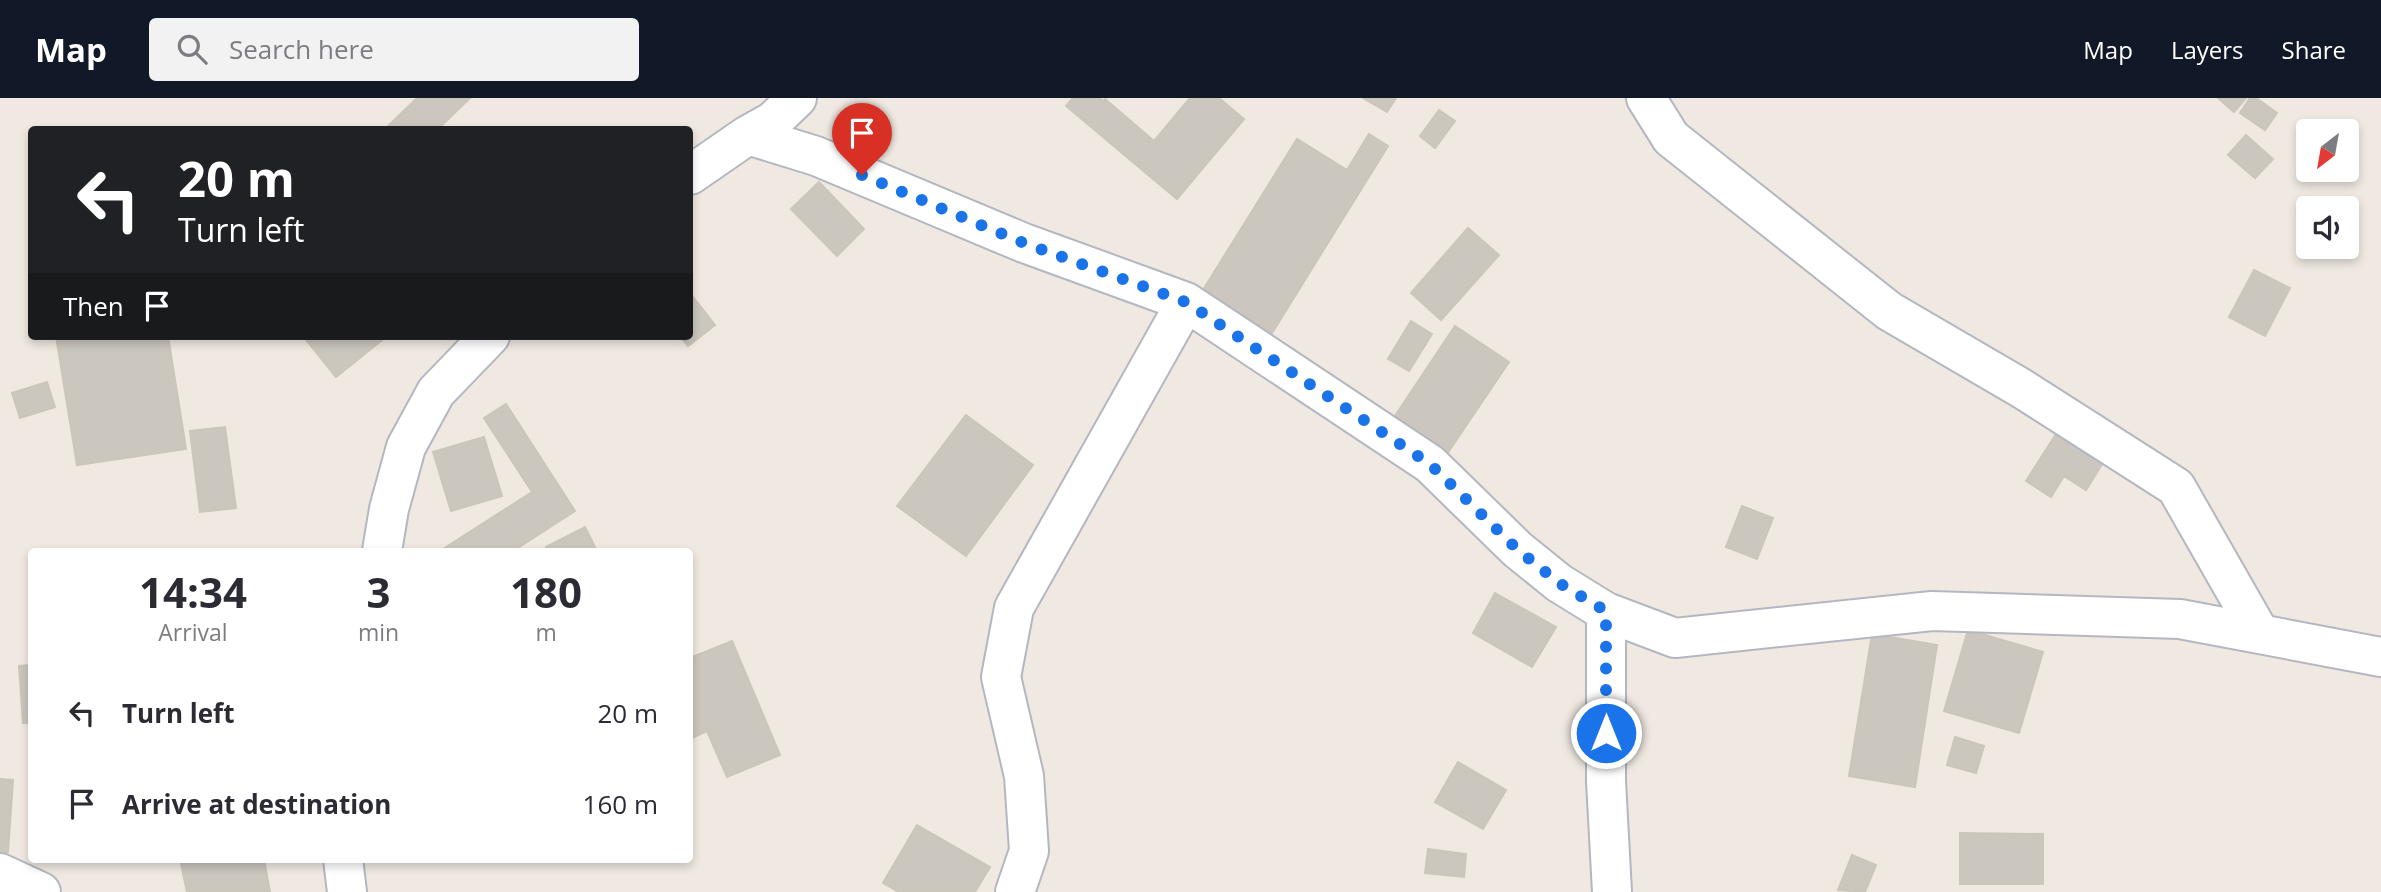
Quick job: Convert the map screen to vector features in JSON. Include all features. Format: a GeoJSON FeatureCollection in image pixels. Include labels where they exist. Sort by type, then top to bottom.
{"type":"FeatureCollection","features":[{"type":"Feature","properties":{"kind":"street"},"geometry":{"type":"LineString","coordinates":[[693,174],[748,135],[773,121],[797,98]]}},
{"type":"Feature","properties":{"kind":"street"},"geometry":{"type":"LineString","coordinates":[[1646,98],[1671,138],[1889,311],[2021,388],[2176,487],[2260,634]]}},
{"type":"Feature","properties":{"kind":"street"},"geometry":{"type":"LineString","coordinates":[[748,135],[816,156],[1024,243],[1186,302],[1430,464],[1517,549],[1559,583],[1606,611],[1675,638],[1932,611],[2180,619],[2381,657]]}},
{"type":"Feature","properties":{"kind":"street"},"geometry":{"type":"LineString","coordinates":[[1015,892],[1029,851],[1024,776],[1001,677],[1014,608],[1186,302]]}},
{"type":"Feature","properties":{"kind":"street"},"geometry":{"type":"LineString","coordinates":[[382,548],[389,509],[406,447],[436,392],[486,340]]}},
{"type":"Feature","properties":{"kind":"street"},"geometry":{"type":"LineString","coordinates":[[1606,611],[1606,781],[1612,892]]}},
{"type":"Feature","properties":{"kind":"street"},"geometry":{"type":"LineString","coordinates":[[343,863],[346,892]]}},
{"type":"Feature","properties":{"kind":"street"},"geometry":{"type":"LineString","coordinates":[[0,873],[41,892]]}},
{"type":"Feature","properties":{"kind":"building"},"geometry":{"type":"Polygon","coordinates":[[[417,98],[470,98],[441,126],[388,126],[417,98]]]}},
{"type":"Feature","properties":{"kind":"building"},"geometry":{"type":"Polygon","coordinates":[[[1073,98],[1105,99],[1154,141],[1190,98],[1219,98],[1244,119],[1177,199],[1066,106],[1073,98]]]}},
{"type":"Feature","properties":{"kind":"building"},"geometry":{"type":"Polygon","coordinates":[[[1363,98],[1396,98],[1387,112],[1363,98]]]}},
{"type":"Feature","properties":{"kind":"building"},"geometry":{"type":"Polygon","coordinates":[[[2218,98],[2246,98],[2234,112],[2218,98]]]}},
{"type":"Feature","properties":{"kind":"building"},"geometry":{"type":"Polygon","coordinates":[[[2250,98],[2256,98],[2277,113],[2265,130],[2240,113],[2250,98]]]}},
{"type":"Feature","properties":{"kind":"building"},"geometry":{"type":"Polygon","coordinates":[[[1439,110],[1455,121],[1435,148],[1420,136],[1439,110]]]}},
{"type":"Feature","properties":{"kind":"building"},"geometry":{"type":"Polygon","coordinates":[[[1369,134],[1388,146],[1272,333],[1203,290],[1297,139],[1347,170],[1369,134]]]}},
{"type":"Feature","properties":{"kind":"building"},"geometry":{"type":"Polygon","coordinates":[[[2246,135],[2273,159],[2255,178],[2228,155],[2246,135]]]}},
{"type":"Feature","properties":{"kind":"building"},"geometry":{"type":"Polygon","coordinates":[[[819,182],[864,229],[837,256],[791,209],[819,182]]]}},
{"type":"Feature","properties":{"kind":"building"},"geometry":{"type":"Polygon","coordinates":[[[1468,228],[1499,255],[1441,320],[1411,293],[1468,228]]]}},
{"type":"Feature","properties":{"kind":"building"},"geometry":{"type":"Polygon","coordinates":[[[2254,270],[2290,288],[2265,336],[2229,317],[2254,270]]]}},
{"type":"Feature","properties":{"kind":"building"},"geometry":{"type":"Polygon","coordinates":[[[693,297],[715,325],[688,346],[683,340],[693,340],[693,297]]]}},
{"type":"Feature","properties":{"kind":"building"},"geometry":{"type":"Polygon","coordinates":[[[1411,321],[1432,334],[1409,371],[1388,359],[1411,321]]]}},
{"type":"Feature","properties":{"kind":"building"},"geometry":{"type":"Polygon","coordinates":[[[1455,326],[1509,362],[1441,463],[1387,428],[1455,326]]]}},
{"type":"Feature","properties":{"kind":"building"},"geometry":{"type":"Polygon","coordinates":[[[57,340],[169,340],[186,449],[77,465],[57,340]]]}},
{"type":"Feature","properties":{"kind":"building"},"geometry":{"type":"Polygon","coordinates":[[[306,340],[382,340],[336,377],[306,340]]]}},
{"type":"Feature","properties":{"kind":"building"},"geometry":{"type":"Polygon","coordinates":[[[47,382],[55,407],[20,418],[12,393],[47,382]]]}},
{"type":"Feature","properties":{"kind":"building"},"geometry":{"type":"Polygon","coordinates":[[[506,404],[575,511],[518,548],[445,548],[532,492],[484,418],[506,404]]]}},
{"type":"Feature","properties":{"kind":"building"},"geometry":{"type":"Polygon","coordinates":[[[966,415],[1033,465],[966,556],[897,506],[966,415]]]}},
{"type":"Feature","properties":{"kind":"building"},"geometry":{"type":"Polygon","coordinates":[[[225,427],[236,508],[200,512],[190,431],[225,427]]]}},
{"type":"Feature","properties":{"kind":"building"},"geometry":{"type":"Polygon","coordinates":[[[2058,431],[2104,461],[2086,490],[2064,476],[2051,497],[2026,481],[2058,431]]]}},
{"type":"Feature","properties":{"kind":"building"},"geometry":{"type":"Polygon","coordinates":[[[484,437],[502,496],[451,511],[433,452],[484,437]]]}},
{"type":"Feature","properties":{"kind":"building"},"geometry":{"type":"Polygon","coordinates":[[[1742,506],[1773,518],[1757,559],[1726,547],[1742,506]]]}},
{"type":"Feature","properties":{"kind":"building"},"geometry":{"type":"Polygon","coordinates":[[[585,527],[596,548],[546,548],[585,527]]]}},
{"type":"Feature","properties":{"kind":"building"},"geometry":{"type":"Polygon","coordinates":[[[1495,593],[1556,627],[1532,667],[1473,633],[1495,593]]]}},
{"type":"Feature","properties":{"kind":"building"},"geometry":{"type":"Polygon","coordinates":[[[1968,630],[2043,652],[2019,733],[1944,711],[1968,630]]]}},
{"type":"Feature","properties":{"kind":"building"},"geometry":{"type":"Polygon","coordinates":[[[1872,634],[1937,645],[1915,787],[1849,776],[1872,634]]]}},
{"type":"Feature","properties":{"kind":"building"},"geometry":{"type":"Polygon","coordinates":[[[732,641],[780,755],[727,777],[707,731],[693,738],[693,657],[732,641]]]}},
{"type":"Feature","properties":{"kind":"building"},"geometry":{"type":"Polygon","coordinates":[[[28,665],[28,723],[23,723],[19,666],[28,665]]]}},
{"type":"Feature","properties":{"kind":"building"},"geometry":{"type":"Polygon","coordinates":[[[1955,737],[1984,746],[1976,773],[1947,765],[1955,737]]]}},
{"type":"Feature","properties":{"kind":"building"},"geometry":{"type":"Polygon","coordinates":[[[1458,762],[1506,790],[1483,829],[1435,802],[1458,762]]]}},
{"type":"Feature","properties":{"kind":"building"},"geometry":{"type":"Polygon","coordinates":[[[0,779],[13,780],[8,852],[0,852],[0,779]]]}},
{"type":"Feature","properties":{"kind":"building"},"geometry":{"type":"Polygon","coordinates":[[[917,825],[990,867],[975,892],[899,892],[883,883],[917,825]]]}},
{"type":"Feature","properties":{"kind":"building"},"geometry":{"type":"Polygon","coordinates":[[[1960,833],[2043,834],[2043,884],[1960,884],[1960,833]]]}},
{"type":"Feature","properties":{"kind":"building"},"geometry":{"type":"Polygon","coordinates":[[[1428,849],[1466,854],[1464,877],[1425,873],[1428,849]]]}},
{"type":"Feature","properties":{"kind":"building"},"geometry":{"type":"Polygon","coordinates":[[[1852,855],[1876,865],[1865,892],[1838,890],[1852,855]]]}},
{"type":"Feature","properties":{"kind":"building"},"geometry":{"type":"Polygon","coordinates":[[[181,863],[265,863],[270,892],[187,892],[181,863]]]}},
{"type":"Feature","properties":{"kind":"route"},"geometry":{"type":"LineString","coordinates":[[862,175],[1024,243],[1186,302],[1430,464],[1517,549],[1559,583],[1606,611],[1606,733]]}}]}
